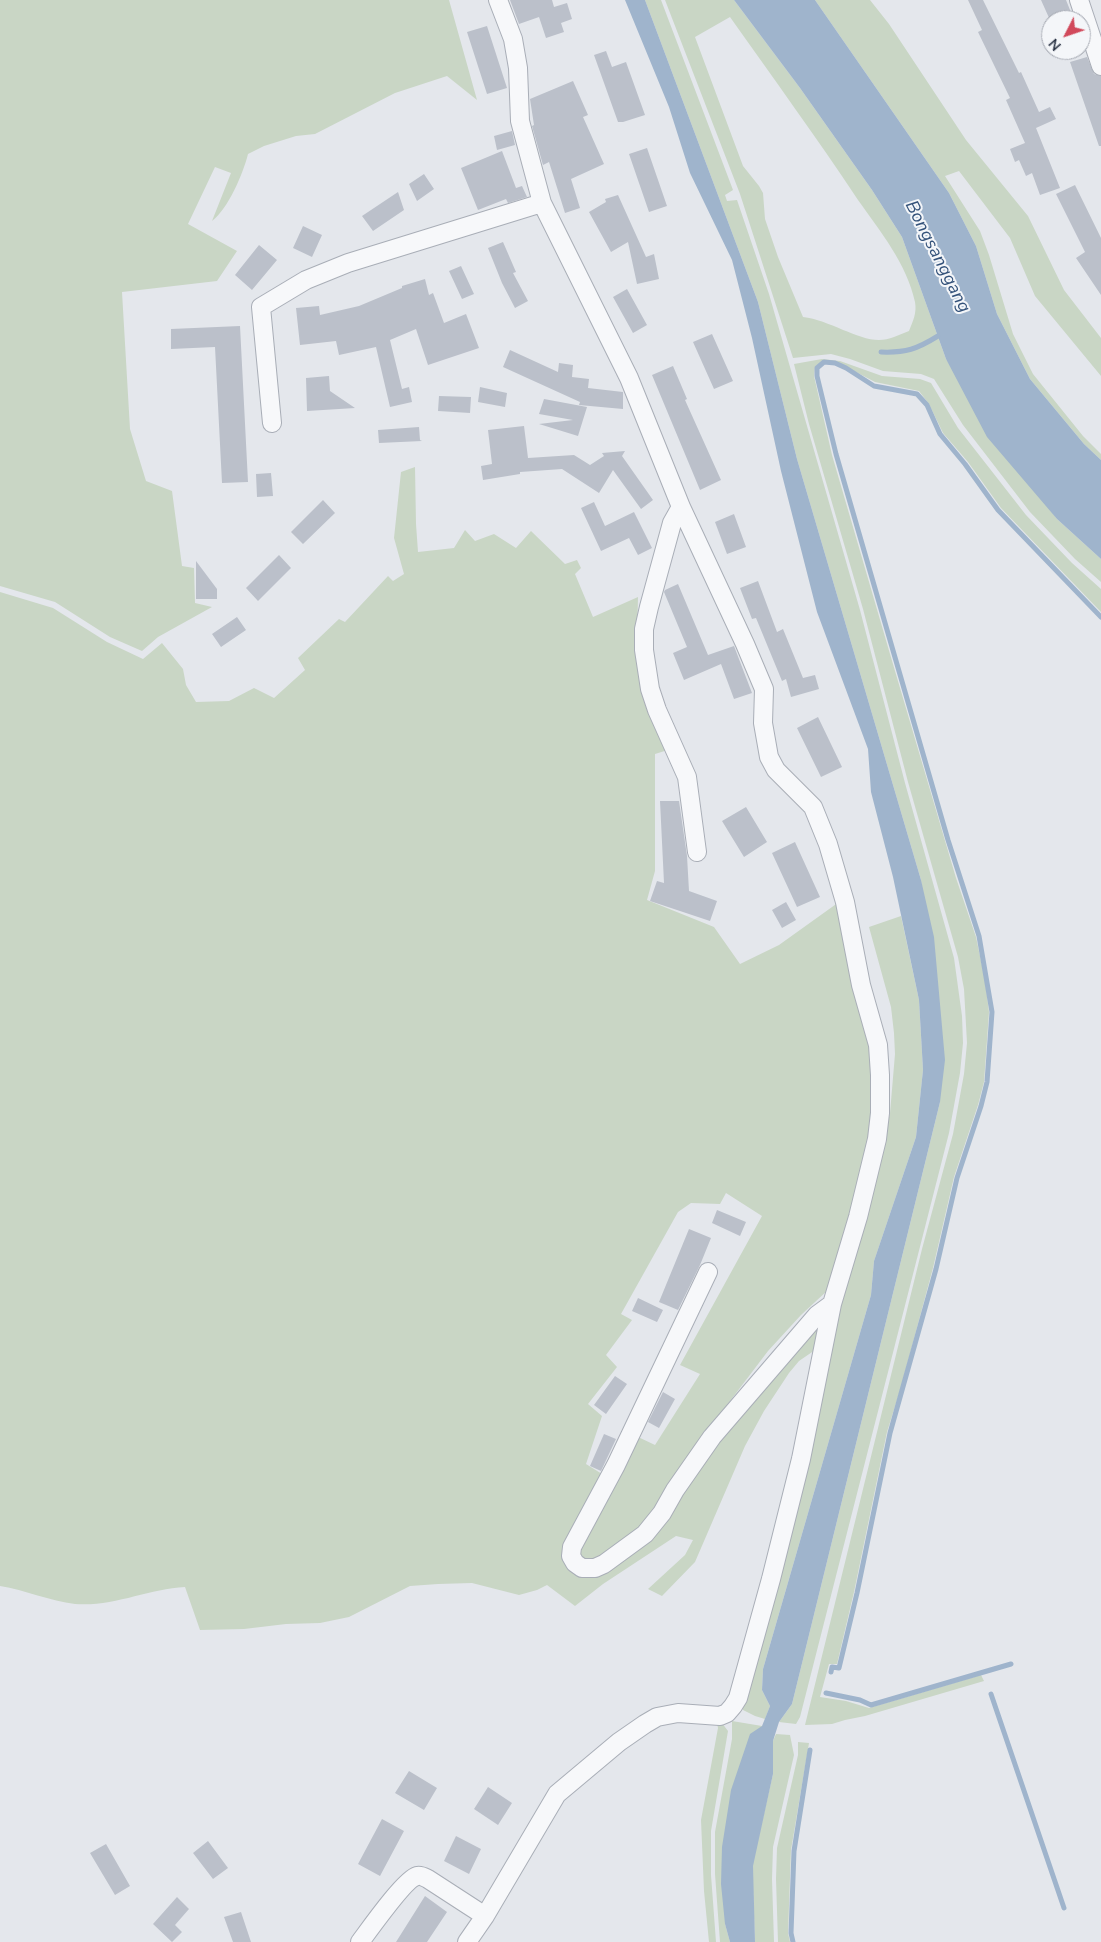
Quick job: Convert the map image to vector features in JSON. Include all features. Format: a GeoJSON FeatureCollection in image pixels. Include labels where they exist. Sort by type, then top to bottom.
{"type":"FeatureCollection","features":[{"type":"Feature","properties":{"kind":"street"},"geometry":{"type":"LineString","coordinates":[[467,1942],[557,1794],[619,1742],[645,1724],[678,1712],[720,1716],[727,1713],[738,1698],[801,1458],[832,1304],[858,1218],[877,1139],[880,1114],[878,1045],[861,985],[845,902],[828,844],[813,807],[776,770],[770,757],[763,723],[764,689],[746,644],[681,507],[629,378],[542,203],[520,121],[518,68],[513,38],[498,0]]}},
{"type":"Feature","properties":{"kind":"street"},"geometry":{"type":"LineString","coordinates":[[1079,0],[1101,66]]}},
{"type":"Feature","properties":{"kind":"street"},"geometry":{"type":"LineString","coordinates":[[272,422],[261,307],[306,280],[348,263],[542,203]]}},
{"type":"Feature","properties":{"kind":"street"},"geometry":{"type":"LineString","coordinates":[[681,507],[672,523],[649,607],[644,629],[644,650],[650,690],[687,777],[697,852]]}},
{"type":"Feature","properties":{"kind":"street"},"geometry":{"type":"LineString","coordinates":[[708,1272],[616,1465],[572,1547],[571,1556],[575,1563],[582,1568],[588,1569],[604,1564],[645,1534],[662,1514],[675,1490],[712,1437],[817,1315],[832,1304]]}},
{"type":"Feature","properties":{"kind":"street"},"geometry":{"type":"LineString","coordinates":[[360,1942],[400,1890],[417,1876],[428,1879],[484,1916]]}},
{"type":"Feature","properties":{"kind":"green space"},"geometry":{"type":"Polygon","coordinates":[[[0,0],[449,0],[477,100],[447,76],[395,93],[315,134],[296,136],[264,146],[248,154],[243,171],[229,200],[212,221],[231,173],[215,167],[188,224],[237,251],[217,281],[122,292],[130,429],[146,481],[172,491],[182,566],[194,568],[195,603],[212,607],[158,637],[142,651],[110,637],[55,602],[0,586],[0,0]]]}},
{"type":"Feature","properties":{"kind":"green space"},"geometry":{"type":"Polygon","coordinates":[[[645,0],[661,0],[733,190],[725,195],[727,201],[737,200],[769,294],[860,610],[905,783],[954,958],[962,1016],[963,1043],[960,1073],[949,1133],[800,1717],[796,1724],[779,1722],[792,1704],[940,1102],[921,880],[797,459],[758,302],[645,0]]]}},
{"type":"Feature","properties":{"kind":"green space"},"geometry":{"type":"Polygon","coordinates":[[[665,0],[734,0],[800,88],[872,190],[902,237],[946,359],[1057,519],[1101,559],[1101,582],[1075,559],[1030,512],[963,425],[934,379],[921,374],[883,371],[831,354],[793,358],[740,194],[665,0]],[[730,17],[695,37],[743,166],[763,193],[765,219],[778,257],[803,317],[870,339],[886,339],[909,331],[915,313],[915,302],[906,274],[899,261],[884,236],[730,17]]]}},
{"type":"Feature","properties":{"kind":"green space"},"geometry":{"type":"Polygon","coordinates":[[[815,0],[870,0],[889,24],[966,140],[1028,216],[1064,290],[1101,338],[1101,376],[1035,296],[1010,238],[959,171],[945,176],[980,231],[1013,334],[1033,374],[1083,436],[1101,454],[1101,460],[1084,444],[1030,379],[997,314],[976,246],[949,193],[815,0]]]}},
{"type":"Feature","properties":{"kind":"green space"},"geometry":{"type":"Polygon","coordinates":[[[822,359],[840,361],[882,376],[920,379],[931,383],[958,428],[1026,515],[1072,563],[1101,589],[1101,612],[1001,508],[968,462],[943,433],[929,404],[919,391],[875,382],[835,361],[823,361],[815,367],[814,376],[832,455],[956,878],[976,937],[985,980],[989,1012],[984,1082],[954,1177],[933,1268],[887,1432],[837,1664],[829,1664],[820,1697],[846,1701],[869,1708],[981,1675],[984,1681],[865,1716],[832,1724],[805,1725],[922,1249],[953,1134],[964,1074],[967,1043],[964,989],[958,957],[908,782],[863,609],[809,424],[794,364],[822,359]]]}},
{"type":"Feature","properties":{"kind":"green space"},"geometry":{"type":"Polygon","coordinates":[[[415,467],[418,552],[454,548],[465,530],[475,541],[494,534],[516,548],[531,531],[565,564],[577,560],[581,568],[575,574],[593,617],[638,597],[637,639],[671,749],[655,754],[655,871],[647,900],[714,927],[740,964],[779,945],[839,902],[872,1041],[874,1102],[865,1163],[828,1290],[801,1315],[768,1351],[705,1434],[649,1524],[594,1562],[587,1561],[581,1555],[580,1548],[636,1436],[655,1445],[700,1374],[680,1365],[762,1216],[726,1193],[720,1204],[691,1203],[678,1212],[621,1314],[632,1320],[606,1355],[617,1367],[588,1404],[602,1416],[586,1464],[602,1474],[565,1544],[574,1572],[643,1541],[711,1440],[824,1317],[818,1348],[799,1361],[764,1411],[745,1446],[695,1562],[662,1596],[648,1589],[685,1555],[693,1540],[676,1536],[603,1584],[575,1606],[547,1585],[519,1595],[472,1583],[438,1584],[410,1586],[349,1617],[320,1623],[286,1624],[244,1629],[200,1630],[185,1587],[171,1588],[103,1603],[75,1604],[0,1586],[0,592],[53,608],[107,642],[143,659],[162,643],[183,669],[186,685],[196,702],[229,701],[254,688],[274,698],[305,670],[298,658],[339,619],[345,622],[388,576],[393,581],[404,574],[394,538],[401,472],[415,467]]]}},
{"type":"Feature","properties":{"kind":"green space"},"geometry":{"type":"Polygon","coordinates":[[[901,916],[919,1000],[923,1070],[916,1137],[874,1261],[871,1295],[763,1669],[762,1690],[770,1706],[765,1719],[743,1710],[742,1702],[839,1301],[874,1181],[890,1113],[895,1054],[894,1033],[891,1007],[869,927],[901,916]]]}},
{"type":"Feature","properties":{"kind":"green space"},"geometry":{"type":"Polygon","coordinates":[[[719,1719],[728,1731],[711,1831],[711,1875],[716,1942],[709,1942],[704,1891],[701,1820],[719,1719]]]}},
{"type":"Feature","properties":{"kind":"green space"},"geometry":{"type":"Polygon","coordinates":[[[732,1721],[762,1726],[725,1924],[730,1942],[720,1942],[715,1874],[715,1832],[732,1739],[732,1721]]]}},
{"type":"Feature","properties":{"kind":"green space"},"geometry":{"type":"Polygon","coordinates":[[[776,1734],[790,1735],[794,1755],[773,1847],[774,1942],[755,1942],[752,1866],[773,1774],[773,1741],[776,1734]]]}},
{"type":"Feature","properties":{"kind":"green space"},"geometry":{"type":"Polygon","coordinates":[[[798,1742],[809,1743],[791,1850],[788,1933],[790,1942],[778,1942],[777,1848],[798,1755],[798,1742]]]}},
{"type":"Feature","properties":{"kind":"water"},"geometry":{"type":"Polygon","coordinates":[[[625,0],[645,0],[758,302],[797,459],[921,880],[934,937],[945,1060],[940,1102],[792,1704],[779,1722],[773,1741],[773,1774],[753,1866],[755,1942],[730,1942],[725,1924],[721,1884],[722,1847],[731,1790],[750,1734],[762,1726],[770,1706],[762,1690],[763,1669],[871,1295],[874,1261],[916,1137],[923,1070],[919,1000],[893,877],[871,792],[868,749],[817,612],[781,471],[752,338],[732,260],[690,173],[669,107],[625,0]]]}},
{"type":"Feature","properties":{"kind":"water","name":"Bongsanggang"},"geometry":{"type":"Polygon","coordinates":[[[734,0],[815,0],[949,193],[976,246],[997,314],[1030,379],[1084,444],[1101,460],[1101,559],[1057,519],[987,437],[946,359],[902,237],[872,190],[800,88],[734,0]]]}},
{"type":"Feature","properties":{"kind":"building"},"geometry":{"type":"Polygon","coordinates":[[[510,0],[552,0],[554,7],[567,3],[572,19],[561,23],[564,32],[546,38],[539,17],[519,24],[510,0]]]}},
{"type":"Feature","properties":{"kind":"building"},"geometry":{"type":"Polygon","coordinates":[[[968,0],[983,0],[1019,73],[1021,72],[1039,112],[1050,107],[1056,119],[1036,128],[1060,188],[1040,195],[1032,173],[1026,176],[1019,160],[1015,162],[1010,149],[1025,143],[1006,100],[1010,98],[978,32],[982,30],[968,0]]]}},
{"type":"Feature","properties":{"kind":"building"},"geometry":{"type":"Polygon","coordinates":[[[1041,0],[1066,0],[1070,10],[1046,10],[1041,0]]]}},
{"type":"Feature","properties":{"kind":"building"},"geometry":{"type":"Polygon","coordinates":[[[487,26],[507,88],[487,94],[467,32],[487,26]]]}},
{"type":"Feature","properties":{"kind":"building"},"geometry":{"type":"Polygon","coordinates":[[[606,51],[612,67],[626,62],[645,115],[618,122],[594,55],[606,51]]]}},
{"type":"Feature","properties":{"kind":"building"},"geometry":{"type":"Polygon","coordinates":[[[1088,60],[1094,74],[1101,76],[1101,146],[1099,146],[1070,62],[1088,60]]]}},
{"type":"Feature","properties":{"kind":"building"},"geometry":{"type":"Polygon","coordinates":[[[573,81],[588,115],[583,117],[604,164],[571,179],[580,208],[565,213],[549,162],[543,165],[532,126],[534,125],[530,99],[573,81]]]}},
{"type":"Feature","properties":{"kind":"building"},"geometry":{"type":"Polygon","coordinates":[[[512,131],[515,145],[497,150],[494,136],[512,131]]]}},
{"type":"Feature","properties":{"kind":"building"},"geometry":{"type":"Polygon","coordinates":[[[647,148],[667,206],[649,212],[629,154],[647,148]]]}},
{"type":"Feature","properties":{"kind":"building"},"geometry":{"type":"Polygon","coordinates":[[[502,151],[516,188],[522,186],[527,197],[508,203],[506,199],[478,210],[461,168],[502,151]]]}},
{"type":"Feature","properties":{"kind":"building"},"geometry":{"type":"Polygon","coordinates":[[[424,174],[434,189],[417,201],[409,184],[424,174]]]}},
{"type":"Feature","properties":{"kind":"building"},"geometry":{"type":"Polygon","coordinates":[[[1075,185],[1101,238],[1101,295],[1076,258],[1085,252],[1056,194],[1075,185]]]}},
{"type":"Feature","properties":{"kind":"building"},"geometry":{"type":"Polygon","coordinates":[[[398,192],[404,210],[373,231],[362,216],[398,192]]]}},
{"type":"Feature","properties":{"kind":"building"},"geometry":{"type":"Polygon","coordinates":[[[618,195],[646,257],[654,254],[659,279],[637,284],[628,242],[611,252],[589,212],[606,202],[605,199],[618,195]]]}},
{"type":"Feature","properties":{"kind":"building"},"geometry":{"type":"Polygon","coordinates":[[[303,226],[322,235],[312,257],[293,248],[303,226]]]}},
{"type":"Feature","properties":{"kind":"building"},"geometry":{"type":"Polygon","coordinates":[[[503,242],[516,272],[513,273],[528,301],[515,308],[502,283],[488,248],[503,242]]]}},
{"type":"Feature","properties":{"kind":"building"},"geometry":{"type":"Polygon","coordinates":[[[259,245],[277,260],[252,290],[235,275],[259,245]]]}},
{"type":"Feature","properties":{"kind":"building"},"geometry":{"type":"Polygon","coordinates":[[[461,266],[474,294],[462,299],[449,271],[461,266]]]}},
{"type":"Feature","properties":{"kind":"building"},"geometry":{"type":"Polygon","coordinates":[[[425,279],[429,295],[433,293],[444,323],[466,314],[479,348],[428,365],[416,329],[390,340],[402,389],[409,387],[412,402],[390,407],[376,347],[339,355],[336,341],[300,345],[296,308],[319,306],[320,315],[359,306],[402,288],[402,286],[425,279]]]}},
{"type":"Feature","properties":{"kind":"building"},"geometry":{"type":"Polygon","coordinates":[[[627,289],[647,325],[633,333],[613,297],[627,289]]]}},
{"type":"Feature","properties":{"kind":"building"},"geometry":{"type":"Polygon","coordinates":[[[240,326],[248,482],[222,483],[215,347],[171,349],[171,329],[240,326]]]}},
{"type":"Feature","properties":{"kind":"building"},"geometry":{"type":"Polygon","coordinates":[[[712,334],[733,381],[714,389],[693,342],[712,334]]]}},
{"type":"Feature","properties":{"kind":"building"},"geometry":{"type":"Polygon","coordinates":[[[510,350],[558,372],[559,363],[573,365],[572,377],[589,379],[588,388],[623,392],[623,409],[579,405],[580,402],[503,367],[510,350]]]}},
{"type":"Feature","properties":{"kind":"building"},"geometry":{"type":"Polygon","coordinates":[[[673,366],[687,399],[685,400],[721,480],[700,490],[652,375],[673,366]]]}},
{"type":"Feature","properties":{"kind":"building"},"geometry":{"type":"Polygon","coordinates":[[[329,376],[330,391],[355,408],[307,411],[306,378],[329,376]]]}},
{"type":"Feature","properties":{"kind":"building"},"geometry":{"type":"Polygon","coordinates":[[[480,387],[507,393],[505,407],[478,402],[480,387]]]}},
{"type":"Feature","properties":{"kind":"building"},"geometry":{"type":"Polygon","coordinates":[[[439,396],[471,397],[470,413],[438,411],[439,396]]]}},
{"type":"Feature","properties":{"kind":"building"},"geometry":{"type":"Polygon","coordinates":[[[544,399],[587,407],[578,436],[539,424],[573,420],[539,414],[544,399]]]}},
{"type":"Feature","properties":{"kind":"building"},"geometry":{"type":"Polygon","coordinates":[[[524,426],[528,458],[574,455],[590,465],[604,456],[602,453],[625,451],[622,456],[653,500],[641,509],[613,470],[599,493],[562,469],[520,472],[520,474],[483,480],[481,466],[492,464],[488,430],[524,426]]]}},
{"type":"Feature","properties":{"kind":"building"},"geometry":{"type":"Polygon","coordinates":[[[419,427],[420,440],[422,441],[379,443],[378,430],[419,427]]]}},
{"type":"Feature","properties":{"kind":"building"},"geometry":{"type":"Polygon","coordinates":[[[271,473],[273,496],[257,497],[256,474],[271,473]]]}},
{"type":"Feature","properties":{"kind":"building"},"geometry":{"type":"Polygon","coordinates":[[[323,500],[335,513],[303,544],[291,532],[323,500]]]}},
{"type":"Feature","properties":{"kind":"building"},"geometry":{"type":"Polygon","coordinates":[[[594,502],[605,526],[634,512],[652,548],[638,555],[629,538],[601,551],[581,508],[594,502]]]}},
{"type":"Feature","properties":{"kind":"building"},"geometry":{"type":"Polygon","coordinates":[[[734,514],[746,547],[727,554],[715,522],[734,514]]]}},
{"type":"Feature","properties":{"kind":"building"},"geometry":{"type":"Polygon","coordinates":[[[279,555],[291,568],[258,601],[246,588],[279,555]]]}},
{"type":"Feature","properties":{"kind":"building"},"geometry":{"type":"Polygon","coordinates":[[[196,561],[217,589],[217,599],[196,599],[196,561]]]}},
{"type":"Feature","properties":{"kind":"building"},"geometry":{"type":"Polygon","coordinates":[[[758,581],[777,632],[783,629],[803,678],[815,675],[819,689],[791,697],[786,679],[782,681],[756,618],[752,619],[740,588],[758,581]]]}},
{"type":"Feature","properties":{"kind":"building"},"geometry":{"type":"Polygon","coordinates":[[[678,584],[708,655],[734,646],[752,693],[734,699],[721,664],[684,680],[673,653],[687,647],[664,592],[678,584]]]}},
{"type":"Feature","properties":{"kind":"building"},"geometry":{"type":"Polygon","coordinates":[[[237,617],[246,630],[221,647],[212,634],[237,617]]]}},
{"type":"Feature","properties":{"kind":"building"},"geometry":{"type":"Polygon","coordinates":[[[818,717],[842,767],[821,777],[797,728],[818,717]]]}},
{"type":"Feature","properties":{"kind":"building"},"geometry":{"type":"Polygon","coordinates":[[[660,801],[679,801],[687,856],[689,891],[717,901],[710,921],[650,901],[657,881],[664,883],[660,801]]]}},
{"type":"Feature","properties":{"kind":"building"},"geometry":{"type":"Polygon","coordinates":[[[746,807],[767,842],[744,857],[722,821],[746,807]]]}},
{"type":"Feature","properties":{"kind":"building"},"geometry":{"type":"Polygon","coordinates":[[[795,842],[820,897],[797,907],[772,853],[795,842]]]}},
{"type":"Feature","properties":{"kind":"building"},"geometry":{"type":"Polygon","coordinates":[[[786,902],[796,920],[782,928],[772,910],[786,902]]]}},
{"type":"Feature","properties":{"kind":"building"},"geometry":{"type":"Polygon","coordinates":[[[717,1210],[746,1222],[740,1236],[712,1223],[717,1210]]]}},
{"type":"Feature","properties":{"kind":"building"},"geometry":{"type":"Polygon","coordinates":[[[689,1229],[711,1238],[678,1310],[659,1302],[689,1229]]]}},
{"type":"Feature","properties":{"kind":"building"},"geometry":{"type":"Polygon","coordinates":[[[638,1298],[663,1310],[657,1322],[632,1311],[638,1298]]]}},
{"type":"Feature","properties":{"kind":"building"},"geometry":{"type":"Polygon","coordinates":[[[615,1376],[627,1384],[606,1414],[594,1405],[615,1376]]]}},
{"type":"Feature","properties":{"kind":"building"},"geometry":{"type":"Polygon","coordinates":[[[663,1392],[675,1399],[659,1428],[648,1422],[663,1392]]]}},
{"type":"Feature","properties":{"kind":"building"},"geometry":{"type":"Polygon","coordinates":[[[604,1434],[616,1439],[601,1471],[590,1466],[604,1434]]]}},
{"type":"Feature","properties":{"kind":"building"},"geometry":{"type":"Polygon","coordinates":[[[409,1771],[437,1788],[424,1810],[395,1793],[409,1771]]]}},
{"type":"Feature","properties":{"kind":"building"},"geometry":{"type":"Polygon","coordinates":[[[488,1787],[512,1803],[498,1825],[474,1809],[488,1787]]]}},
{"type":"Feature","properties":{"kind":"building"},"geometry":{"type":"Polygon","coordinates":[[[382,1819],[404,1831],[380,1876],[358,1864],[382,1819]]]}},
{"type":"Feature","properties":{"kind":"building"},"geometry":{"type":"Polygon","coordinates":[[[456,1836],[481,1849],[469,1874],[444,1861],[456,1836]]]}},
{"type":"Feature","properties":{"kind":"building"},"geometry":{"type":"Polygon","coordinates":[[[208,1841],[228,1868],[213,1879],[193,1853],[208,1841]]]}},
{"type":"Feature","properties":{"kind":"building"},"geometry":{"type":"Polygon","coordinates":[[[106,1844],[130,1886],[115,1895],[90,1853],[106,1844]]]}},
{"type":"Feature","properties":{"kind":"building"},"geometry":{"type":"Polygon","coordinates":[[[425,1896],[447,1912],[427,1942],[396,1942],[425,1896]]]}},
{"type":"Feature","properties":{"kind":"building"},"geometry":{"type":"Polygon","coordinates":[[[177,1897],[189,1909],[175,1925],[182,1932],[172,1942],[153,1924],[177,1897]]]}},
{"type":"Feature","properties":{"kind":"building"},"geometry":{"type":"Polygon","coordinates":[[[241,1912],[251,1942],[233,1942],[224,1917],[241,1912]]]}},
{"type":"Feature","properties":{"kind":"waterway"},"geometry":{"type":"LineString","coordinates":[[881,352],[898,352],[911,349],[938,336]]}},
{"type":"Feature","properties":{"kind":"waterway"},"geometry":{"type":"LineString","coordinates":[[831,1672],[832,1667],[839,1668],[857,1593],[890,1433],[936,1269],[957,1178],[987,1082],[992,1012],[979,936],[948,840],[836,454],[817,376],[817,368],[824,362],[835,363],[874,386],[917,394],[927,405],[940,434],[965,464],[998,510],[1101,617]]}},
{"type":"Feature","properties":{"kind":"waterway"},"geometry":{"type":"LineString","coordinates":[[826,1693],[860,1700],[871,1705],[1011,1664]]}},
{"type":"Feature","properties":{"kind":"waterway"},"geometry":{"type":"LineString","coordinates":[[991,1694],[1064,1908]]}},
{"type":"Feature","properties":{"kind":"waterway"},"geometry":{"type":"LineString","coordinates":[[793,1942],[791,1933],[794,1851],[810,1750]]}}]}
